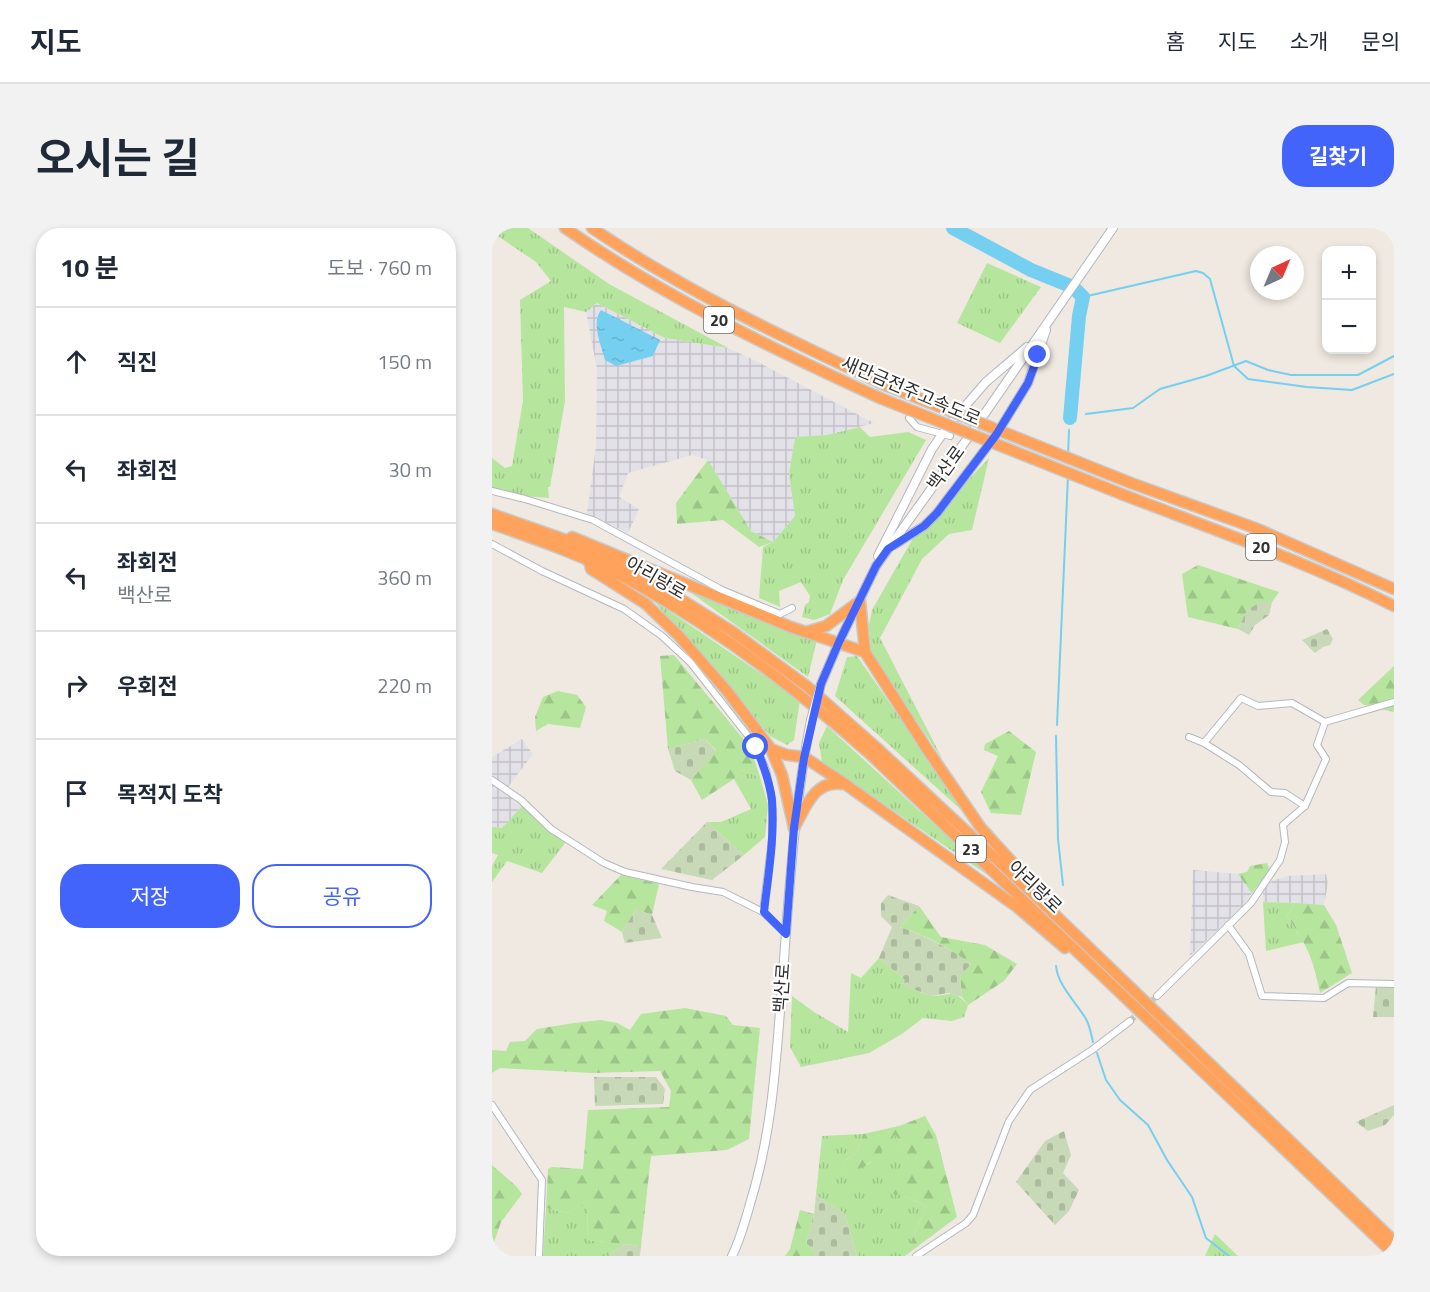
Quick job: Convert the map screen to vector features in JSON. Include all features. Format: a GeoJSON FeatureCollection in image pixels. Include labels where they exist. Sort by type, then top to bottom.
{"type":"FeatureCollection","features":[{"type":"Feature","properties":{"kind":"highway","name":"새만금전주고속도로"},"geometry":{"type":"LineString","coordinates":[[565,228],[598,251],[692,306],[782,353],[880,398],[1249,543],[1394,606]]}},
{"type":"Feature","properties":{"kind":"highway","name":"새만금전주고속도로"},"geometry":{"type":"LineString","coordinates":[[592,228],[696,291],[789,340],[885,385],[1131,483],[1256,528],[1394,589]]}},
{"type":"Feature","properties":{"kind":"highway","name":"아리랑로"},"geometry":{"type":"LineString","coordinates":[[492,514],[566,540],[674,595],[773,660],[840,715],[1025,886],[1394,1241]]}},
{"type":"Feature","properties":{"kind":"highway","name":"아리랑로"},"geometry":{"type":"LineString","coordinates":[[492,524],[589,561],[630,580],[739,648],[803,696],[871,755],[1394,1254]]}},
{"type":"Feature","properties":{"kind":"highway"},"geometry":{"type":"LineString","coordinates":[[566,540],[574,536],[806,632],[865,652]]}},
{"type":"Feature","properties":{"kind":"highway"},"geometry":{"type":"LineString","coordinates":[[589,561],[591,569],[646,604],[679,636],[727,691],[771,749],[782,775],[794,828]]}},
{"type":"Feature","properties":{"kind":"highway"},"geometry":{"type":"LineString","coordinates":[[806,632],[826,626],[860,601]]}},
{"type":"Feature","properties":{"kind":"highway"},"geometry":{"type":"LineString","coordinates":[[860,601],[865,652],[981,828],[1023,874],[1025,886]]}},
{"type":"Feature","properties":{"kind":"highway"},"geometry":{"type":"LineString","coordinates":[[771,749],[804,758],[845,784],[1017,907],[1073,955],[1083,956]]}},
{"type":"Feature","properties":{"kind":"highway"},"geometry":{"type":"LineString","coordinates":[[794,828],[817,789],[831,782],[845,784]]}},
{"type":"Feature","properties":{"kind":"main road","name":"백산로"},"geometry":{"type":"LineString","coordinates":[[733,1255],[762,1165],[775,1085],[794,828],[811,720],[821,684],[876,566],[1113,228]]}},
{"type":"Feature","properties":{"kind":"main road"},"geometry":{"type":"LineString","coordinates":[[888,549],[924,526],[937,513],[1028,383],[1049,321]]}},
{"type":"Feature","properties":{"kind":"main road"},"geometry":{"type":"LineString","coordinates":[[876,566],[878,555],[932,449],[947,435],[986,382],[1034,342]]}},
{"type":"Feature","properties":{"kind":"street"},"geometry":{"type":"LineString","coordinates":[[909,418],[917,427],[947,435]]}},
{"type":"Feature","properties":{"kind":"street"},"geometry":{"type":"LineString","coordinates":[[492,491],[525,498],[593,520],[722,590],[780,614],[792,608]]}},
{"type":"Feature","properties":{"kind":"street"},"geometry":{"type":"LineString","coordinates":[[492,544],[542,571],[624,609],[662,636],[690,662],[756,747],[766,770],[772,800],[772,839],[764,912]]}},
{"type":"Feature","properties":{"kind":"street"},"geometry":{"type":"LineString","coordinates":[[1204,743],[1241,698],[1257,706],[1292,703],[1325,722],[1394,702]]}},
{"type":"Feature","properties":{"kind":"street"},"geometry":{"type":"LineString","coordinates":[[1157,996],[1251,903],[1280,860],[1286,842],[1283,825],[1305,806],[1326,759],[1317,745],[1325,722]]}},
{"type":"Feature","properties":{"kind":"street"},"geometry":{"type":"LineString","coordinates":[[1189,737],[1204,743],[1239,765],[1271,792],[1285,793],[1305,806]]}},
{"type":"Feature","properties":{"kind":"street"},"geometry":{"type":"LineString","coordinates":[[492,780],[521,800],[552,829],[604,863],[625,872],[723,892],[764,912],[786,934]]}},
{"type":"Feature","properties":{"kind":"street"},"geometry":{"type":"LineString","coordinates":[[1228,925],[1249,954],[1262,996],[1324,998],[1348,983],[1394,984]]}},
{"type":"Feature","properties":{"kind":"street"},"geometry":{"type":"LineString","coordinates":[[916,1256],[973,1215],[1009,1121],[1030,1090],[1092,1050],[1130,1021]]}},
{"type":"Feature","properties":{"kind":"street"},"geometry":{"type":"LineString","coordinates":[[492,1105],[542,1180],[539,1256]]}},
{"type":"Feature","properties":{"kind":"shaded area"},"geometry":{"type":"Polygon","coordinates":[[[597,303],[665,338],[728,348],[874,423],[827,435],[795,437],[789,474],[795,516],[773,542],[751,531],[708,460],[692,455],[628,473],[619,497],[639,509],[628,533],[587,513],[596,446],[597,369],[586,312],[597,303]]]}},
{"type":"Feature","properties":{"kind":"shaded area"},"geometry":{"type":"Polygon","coordinates":[[[522,739],[533,754],[508,787],[523,805],[502,828],[492,827],[492,757],[522,739]]]}},
{"type":"Feature","properties":{"kind":"shaded area"},"geometry":{"type":"Polygon","coordinates":[[[1193,870],[1238,874],[1252,893],[1243,906],[1190,956],[1193,870]]]}},
{"type":"Feature","properties":{"kind":"shaded area"},"geometry":{"type":"Polygon","coordinates":[[[1326,874],[1328,884],[1324,905],[1263,902],[1263,888],[1272,881],[1287,876],[1326,874]]]}},
{"type":"Feature","properties":{"kind":"green space"},"geometry":{"type":"Polygon","coordinates":[[[492,228],[528,228],[609,284],[728,348],[665,338],[597,303],[586,312],[564,307],[565,401],[550,487],[548,487],[549,498],[524,496],[492,489],[492,458],[505,468],[512,466],[523,401],[520,300],[551,281],[536,262],[492,232],[492,228]]]}},
{"type":"Feature","properties":{"kind":"green space"},"geometry":{"type":"Polygon","coordinates":[[[987,263],[1041,287],[1000,343],[957,323],[987,263]]]}},
{"type":"Feature","properties":{"kind":"green space"},"geometry":{"type":"Polygon","coordinates":[[[860,427],[870,437],[908,432],[926,440],[843,580],[830,614],[814,620],[802,617],[810,596],[801,582],[779,591],[780,607],[759,598],[763,547],[773,542],[795,516],[789,474],[795,437],[827,435],[860,427]]]}},
{"type":"Feature","properties":{"kind":"green space"},"geometry":{"type":"Polygon","coordinates":[[[989,458],[972,530],[949,534],[922,559],[880,638],[943,760],[871,653],[869,625],[872,610],[912,540],[989,458]]]}},
{"type":"Feature","properties":{"kind":"green space"},"geometry":{"type":"Polygon","coordinates":[[[708,460],[751,531],[773,542],[759,547],[723,520],[677,524],[676,503],[708,460]]]}},
{"type":"Feature","properties":{"kind":"green space"},"geometry":{"type":"Polygon","coordinates":[[[1198,565],[1279,592],[1272,602],[1259,603],[1250,609],[1238,629],[1188,617],[1182,574],[1198,565]]]}},
{"type":"Feature","properties":{"kind":"green space"},"geometry":{"type":"Polygon","coordinates":[[[683,587],[817,640],[808,677],[683,587]]]}},
{"type":"Feature","properties":{"kind":"green space"},"geometry":{"type":"Polygon","coordinates":[[[653,600],[800,700],[794,740],[787,745],[770,736],[726,682],[653,600]]]}},
{"type":"Feature","properties":{"kind":"green space"},"geometry":{"type":"Polygon","coordinates":[[[1262,601],[1272,602],[1269,615],[1255,625],[1249,635],[1238,629],[1247,610],[1262,601]]]}},
{"type":"Feature","properties":{"kind":"green space"},"geometry":{"type":"Polygon","coordinates":[[[1327,629],[1333,639],[1330,645],[1315,653],[1302,640],[1327,629]]]}},
{"type":"Feature","properties":{"kind":"green space"},"geometry":{"type":"Polygon","coordinates":[[[674,655],[750,747],[760,777],[742,770],[734,779],[702,800],[691,780],[716,750],[705,739],[668,749],[660,656],[674,655]]]}},
{"type":"Feature","properties":{"kind":"green space"},"geometry":{"type":"Polygon","coordinates":[[[857,656],[968,816],[835,696],[847,657],[857,656]]]}},
{"type":"Feature","properties":{"kind":"green space"},"geometry":{"type":"Polygon","coordinates":[[[1394,666],[1394,712],[1364,705],[1358,700],[1394,666]]]}},
{"type":"Feature","properties":{"kind":"green space"},"geometry":{"type":"Polygon","coordinates":[[[558,691],[577,695],[586,707],[580,728],[548,724],[536,731],[535,717],[543,697],[558,691]]]}},
{"type":"Feature","properties":{"kind":"green space"},"geometry":{"type":"Polygon","coordinates":[[[827,726],[995,880],[822,762],[819,743],[827,726]]]}},
{"type":"Feature","properties":{"kind":"green space"},"geometry":{"type":"Polygon","coordinates":[[[1009,731],[1036,752],[1021,815],[991,813],[981,792],[998,756],[984,750],[985,744],[1009,731]]]}},
{"type":"Feature","properties":{"kind":"green space"},"geometry":{"type":"Polygon","coordinates":[[[705,739],[716,751],[691,780],[675,771],[668,749],[705,739]]]}},
{"type":"Feature","properties":{"kind":"green space"},"geometry":{"type":"Polygon","coordinates":[[[742,770],[760,777],[768,805],[765,837],[744,855],[707,822],[721,822],[751,809],[734,779],[742,770]]]}},
{"type":"Feature","properties":{"kind":"green space"},"geometry":{"type":"Polygon","coordinates":[[[523,805],[565,843],[542,873],[507,861],[492,882],[492,866],[498,855],[492,853],[492,827],[502,828],[523,805]]]}},
{"type":"Feature","properties":{"kind":"green space"},"geometry":{"type":"Polygon","coordinates":[[[707,822],[744,855],[712,880],[661,869],[707,822]]]}},
{"type":"Feature","properties":{"kind":"green space"},"geometry":{"type":"Polygon","coordinates":[[[1267,863],[1270,870],[1252,893],[1238,874],[1247,872],[1250,866],[1267,863]]]}},
{"type":"Feature","properties":{"kind":"green space"},"geometry":{"type":"Polygon","coordinates":[[[621,875],[659,884],[652,915],[636,909],[622,932],[604,921],[607,911],[592,905],[621,875]]]}},
{"type":"Feature","properties":{"kind":"green space"},"geometry":{"type":"Polygon","coordinates":[[[888,895],[919,906],[900,927],[937,943],[971,964],[960,976],[962,997],[948,993],[931,996],[902,985],[905,980],[879,958],[892,927],[881,916],[881,903],[888,895]]]}},
{"type":"Feature","properties":{"kind":"green space"},"geometry":{"type":"Polygon","coordinates":[[[1263,902],[1295,903],[1287,916],[1304,942],[1266,951],[1263,902]]]}},
{"type":"Feature","properties":{"kind":"green space"},"geometry":{"type":"Polygon","coordinates":[[[1295,903],[1324,905],[1336,925],[1352,973],[1320,993],[1308,952],[1287,916],[1295,903]]]}},
{"type":"Feature","properties":{"kind":"green space"},"geometry":{"type":"Polygon","coordinates":[[[919,906],[941,937],[985,945],[1017,964],[1004,981],[968,1005],[962,997],[960,976],[971,964],[937,942],[900,927],[919,906]]]}},
{"type":"Feature","properties":{"kind":"green space"},"geometry":{"type":"Polygon","coordinates":[[[636,909],[652,915],[662,938],[625,943],[622,932],[636,909]]]}},
{"type":"Feature","properties":{"kind":"green space"},"geometry":{"type":"Polygon","coordinates":[[[879,958],[905,980],[902,984],[929,995],[953,994],[962,999],[968,1005],[964,1017],[952,1021],[923,1018],[902,1034],[869,1053],[801,1067],[790,1047],[792,996],[848,1032],[851,973],[861,978],[879,958]]]}},
{"type":"Feature","properties":{"kind":"green space"},"geometry":{"type":"Polygon","coordinates":[[[1376,986],[1394,988],[1394,1017],[1373,1017],[1376,986]]]}},
{"type":"Feature","properties":{"kind":"green space"},"geometry":{"type":"Polygon","coordinates":[[[685,1008],[726,1016],[733,1025],[760,1028],[749,1139],[727,1150],[651,1156],[641,1246],[588,1240],[587,1203],[567,1213],[546,1208],[548,1169],[552,1167],[583,1169],[588,1110],[669,1107],[671,1091],[660,1071],[592,1073],[500,1068],[492,1073],[492,1050],[506,1051],[510,1042],[525,1041],[537,1029],[601,1020],[617,1023],[630,1030],[641,1014],[685,1008]]]}},
{"type":"Feature","properties":{"kind":"green space"},"geometry":{"type":"Polygon","coordinates":[[[594,1077],[656,1077],[665,1089],[663,1104],[595,1106],[594,1077]]]}},
{"type":"Feature","properties":{"kind":"green space"},"geometry":{"type":"Polygon","coordinates":[[[1394,1105],[1394,1115],[1385,1125],[1368,1131],[1356,1122],[1394,1105]]]}},
{"type":"Feature","properties":{"kind":"green space"},"geometry":{"type":"Polygon","coordinates":[[[925,1116],[936,1135],[957,1217],[905,1256],[926,1206],[905,1196],[889,1193],[904,1169],[905,1146],[895,1135],[874,1159],[861,1168],[846,1172],[843,1162],[857,1152],[863,1134],[899,1126],[925,1116]]]}},
{"type":"Feature","properties":{"kind":"green space"},"geometry":{"type":"Polygon","coordinates":[[[1064,1131],[1071,1155],[1063,1173],[1079,1190],[1069,1211],[1055,1225],[1016,1182],[1045,1141],[1064,1131]]]}},
{"type":"Feature","properties":{"kind":"green space"},"geometry":{"type":"Polygon","coordinates":[[[863,1134],[857,1152],[843,1162],[846,1171],[869,1164],[895,1135],[905,1146],[905,1196],[926,1206],[905,1256],[857,1256],[845,1214],[816,1195],[822,1136],[863,1134]]]}},
{"type":"Feature","properties":{"kind":"green space"},"geometry":{"type":"Polygon","coordinates":[[[492,1165],[522,1194],[501,1222],[492,1248],[492,1165]]]}},
{"type":"Feature","properties":{"kind":"green space"},"geometry":{"type":"Polygon","coordinates":[[[816,1195],[845,1214],[857,1256],[814,1256],[814,1250],[806,1243],[814,1214],[816,1195]]]}},
{"type":"Feature","properties":{"kind":"green space"},"geometry":{"type":"Polygon","coordinates":[[[587,1202],[588,1240],[625,1244],[607,1256],[543,1256],[546,1208],[567,1213],[587,1202]]]}},
{"type":"Feature","properties":{"kind":"green space"},"geometry":{"type":"Polygon","coordinates":[[[800,1210],[814,1214],[806,1243],[814,1250],[814,1256],[785,1256],[790,1249],[800,1210]]]}},
{"type":"Feature","properties":{"kind":"green space"},"geometry":{"type":"Polygon","coordinates":[[[1215,1234],[1238,1256],[1205,1256],[1215,1234]]]}},
{"type":"Feature","properties":{"kind":"green space"},"geometry":{"type":"Polygon","coordinates":[[[625,1244],[641,1246],[640,1256],[607,1256],[625,1244]]]}},
{"type":"Feature","properties":{"kind":"water"},"geometry":{"type":"Polygon","coordinates":[[[601,310],[660,340],[653,356],[616,366],[605,360],[597,327],[601,310]]]}},
{"type":"Feature","properties":{"kind":"waterway"},"geometry":{"type":"LineString","coordinates":[[953,228],[1031,270],[1073,287],[1083,297],[1079,316],[1070,418]]}},
{"type":"Feature","properties":{"kind":"waterway"},"geometry":{"type":"LineString","coordinates":[[1083,297],[1196,271],[1210,279],[1234,366],[1248,379],[1352,390],[1394,374]]}},
{"type":"Feature","properties":{"kind":"waterway"},"geometry":{"type":"LineString","coordinates":[[1086,414],[1133,408],[1160,389],[1206,376],[1246,361],[1268,370],[1291,375],[1358,375],[1394,356]]}},
{"type":"Feature","properties":{"kind":"waterway"},"geometry":{"type":"LineString","coordinates":[[1070,416],[1075,415]]}},
{"type":"Feature","properties":{"kind":"waterway"},"geometry":{"type":"LineString","coordinates":[[1068,455],[1069,430]]}},
{"type":"Feature","properties":{"kind":"waterway"},"geometry":{"type":"LineString","coordinates":[[1057,725],[1068,476]]}},
{"type":"Feature","properties":{"kind":"waterway"},"geometry":{"type":"LineString","coordinates":[[1056,736],[1058,839],[1063,885]]}},
{"type":"Feature","properties":{"kind":"waterway"},"geometry":{"type":"LineString","coordinates":[[1056,966],[1060,980],[1087,1022],[1093,1042]]}},
{"type":"Feature","properties":{"kind":"waterway"},"geometry":{"type":"LineString","coordinates":[[1097,1053],[1106,1080],[1120,1100],[1148,1125],[1167,1160],[1192,1197],[1206,1238],[1229,1256]]}},
{"type":"Feature","properties":{"kind":"tunnel"},"geometry":{"type":"LineString","coordinates":[[1130,1021],[1157,996]]}},
{"type":"Feature","properties":{"kind":"route"},"geometry":{"type":"LineString","coordinates":[[756,747],[766,770],[772,800],[772,839],[764,912],[786,934],[794,828],[804,758],[821,684],[839,642],[876,566],[888,549],[924,526],[937,513],[996,435],[1028,383],[1038,355]]}}]}
